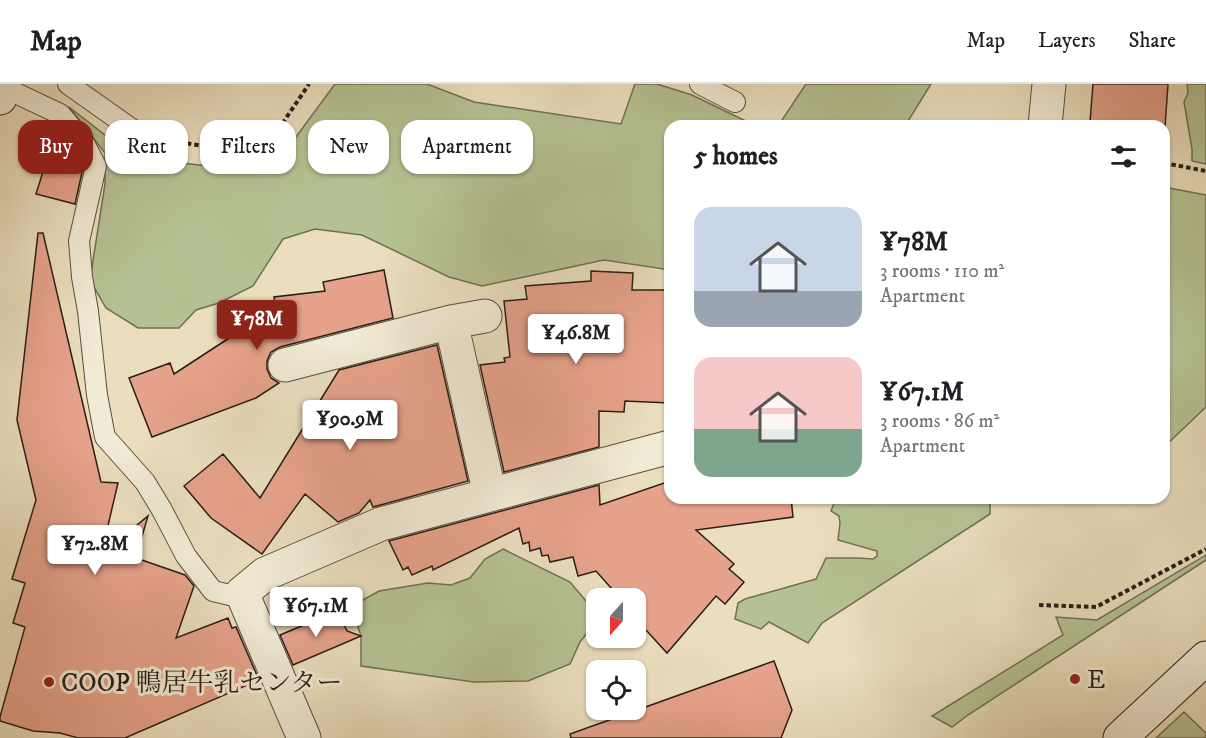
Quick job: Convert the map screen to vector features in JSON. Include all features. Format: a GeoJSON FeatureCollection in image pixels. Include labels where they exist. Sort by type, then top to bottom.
{"type":"FeatureCollection","features":[{"type":"Feature","properties":{"kind":"street"},"geometry":{"type":"LineString","coordinates":[[1046,120],[1049,84]]}},
{"type":"Feature","properties":{"kind":"street"},"geometry":{"type":"LineString","coordinates":[[285,365],[451,322],[485,316]]}},
{"type":"Feature","properties":{"kind":"street"},"geometry":{"type":"LineString","coordinates":[[451,322],[490,495]]}},
{"type":"Feature","properties":{"kind":"street"},"geometry":{"type":"LineString","coordinates":[[304,738],[242,593],[265,574],[381,524],[664,449]]}},
{"type":"Feature","properties":{"kind":"street"},"geometry":{"type":"LineString","coordinates":[[1120,738],[1206,658]]}},
{"type":"Feature","properties":{"kind":"lane"},"geometry":{"type":"LineString","coordinates":[[68,84],[119,120]]}},
{"type":"Feature","properties":{"kind":"lane"},"geometry":{"type":"LineString","coordinates":[[700,84],[735,102]]}},
{"type":"Feature","properties":{"kind":"lane"},"geometry":{"type":"LineString","coordinates":[[2,88],[60,114],[83,141],[96,166],[79,241],[97,395],[105,437],[145,482],[186,556],[213,591],[234,596],[242,593]]}},
{"type":"Feature","properties":{"kind":"path"},"geometry":{"type":"LineString","coordinates":[[188,144],[229,150],[274,136],[309,84]]}},
{"type":"Feature","properties":{"kind":"path"},"geometry":{"type":"LineString","coordinates":[[1170,164],[1206,171]]}},
{"type":"Feature","properties":{"kind":"path"},"geometry":{"type":"LineString","coordinates":[[1039,604],[1096,607],[1206,549]]}},
{"type":"Feature","properties":{"kind":"green space"},"geometry":{"type":"Polygon","coordinates":[[[335,84],[427,84],[474,102],[621,124],[635,84],[657,84],[692,95],[744,120],[664,120],[664,269],[604,260],[482,286],[449,277],[362,235],[315,229],[283,239],[253,286],[219,303],[196,310],[179,328],[138,328],[106,308],[90,280],[105,174],[188,174],[188,164],[200,165],[200,174],[296,174],[296,137],[308,121],[308,174],[389,174],[389,120],[309,120],[335,84]]]}},
{"type":"Feature","properties":{"kind":"green space"},"geometry":{"type":"Polygon","coordinates":[[[806,84],[931,84],[909,120],[782,120],[806,84]]]}},
{"type":"Feature","properties":{"kind":"green space"},"geometry":{"type":"Polygon","coordinates":[[[1187,84],[1206,84],[1206,164],[1192,161],[1184,102],[1188,93],[1187,84]]]}},
{"type":"Feature","properties":{"kind":"green space"},"geometry":{"type":"Polygon","coordinates":[[[69,107],[86,120],[79,120],[69,107]]]}},
{"type":"Feature","properties":{"kind":"green space"},"geometry":{"type":"Polygon","coordinates":[[[93,126],[105,135],[105,153],[93,138],[93,126]]]}},
{"type":"Feature","properties":{"kind":"green space"},"geometry":{"type":"Polygon","coordinates":[[[1170,188],[1206,195],[1206,407],[1170,441],[1170,188]]]}},
{"type":"Feature","properties":{"kind":"green space"},"geometry":{"type":"Polygon","coordinates":[[[834,504],[990,504],[990,514],[822,623],[808,643],[769,622],[761,629],[735,619],[738,603],[745,599],[816,579],[826,558],[873,559],[877,556],[877,551],[838,540],[839,516],[831,511],[834,504]]]}},
{"type":"Feature","properties":{"kind":"green space"},"geometry":{"type":"Polygon","coordinates":[[[503,549],[570,582],[586,601],[586,634],[570,664],[528,681],[474,682],[361,666],[361,636],[354,615],[354,605],[379,591],[428,583],[451,585],[470,578],[485,559],[503,549]]]}},
{"type":"Feature","properties":{"kind":"green space"},"geometry":{"type":"Polygon","coordinates":[[[1206,555],[1206,560],[952,727],[932,716],[1063,635],[1056,617],[1097,620],[1206,555]]]}},
{"type":"Feature","properties":{"kind":"green space"},"geometry":{"type":"Polygon","coordinates":[[[1184,712],[1206,733],[1206,738],[1156,738],[1184,712]]]}},
{"type":"Feature","properties":{"kind":"building"},"geometry":{"type":"Polygon","coordinates":[[[1093,84],[1168,84],[1165,120],[1090,120],[1093,84]]]}},
{"type":"Feature","properties":{"kind":"building"},"geometry":{"type":"Polygon","coordinates":[[[42,174],[82,174],[75,204],[36,194],[42,174]]]}},
{"type":"Feature","properties":{"kind":"building"},"geometry":{"type":"Polygon","coordinates":[[[38,233],[43,233],[101,482],[118,483],[101,555],[148,516],[138,550],[141,551],[139,559],[185,575],[194,586],[176,638],[228,618],[232,628],[236,627],[259,680],[125,738],[78,738],[60,733],[33,731],[0,721],[25,627],[13,623],[25,583],[12,579],[36,500],[17,420],[38,233]]]}},
{"type":"Feature","properties":{"kind":"building"},"geometry":{"type":"Polygon","coordinates":[[[384,270],[393,318],[280,347],[271,352],[267,361],[267,369],[271,378],[279,383],[256,398],[152,437],[129,378],[170,363],[174,374],[246,327],[244,308],[275,304],[274,297],[325,291],[323,282],[384,270]]]}},
{"type":"Feature","properties":{"kind":"building"},"geometry":{"type":"Polygon","coordinates":[[[591,271],[633,273],[632,290],[664,290],[664,403],[625,401],[624,412],[599,411],[599,447],[504,472],[480,365],[505,362],[504,358],[510,357],[504,301],[527,299],[525,286],[591,281],[591,271]]]}},
{"type":"Feature","properties":{"kind":"building"},"geometry":{"type":"Polygon","coordinates":[[[437,345],[468,481],[373,507],[370,500],[359,513],[338,522],[305,494],[262,554],[211,518],[184,486],[223,454],[260,498],[339,370],[437,345]]]}},
{"type":"Feature","properties":{"kind":"building"},"geometry":{"type":"Polygon","coordinates":[[[664,483],[664,504],[792,504],[793,517],[696,530],[734,564],[729,569],[744,582],[725,604],[716,596],[667,653],[646,630],[646,588],[611,588],[596,571],[578,576],[573,557],[550,562],[548,555],[542,556],[540,548],[530,551],[529,542],[523,544],[519,528],[433,570],[432,566],[412,575],[408,567],[403,570],[389,541],[599,485],[600,505],[664,483]]]}},
{"type":"Feature","properties":{"kind":"building"},"geometry":{"type":"Polygon","coordinates":[[[338,611],[347,631],[361,636],[293,665],[280,635],[338,611]]]}},
{"type":"Feature","properties":{"kind":"building"},"geometry":{"type":"Polygon","coordinates":[[[774,661],[792,710],[781,738],[571,738],[570,734],[609,720],[646,720],[646,707],[774,661]]]}},
{"type":"Feature","properties":{"kind":"place","name":"E"},"geometry":{"type":"Point","coordinates":[1075,679]}},
{"type":"Feature","properties":{"kind":"place","name":"COOP 鴨居牛乳センター"},"geometry":{"type":"Point","coordinates":[49,682]}}]}
